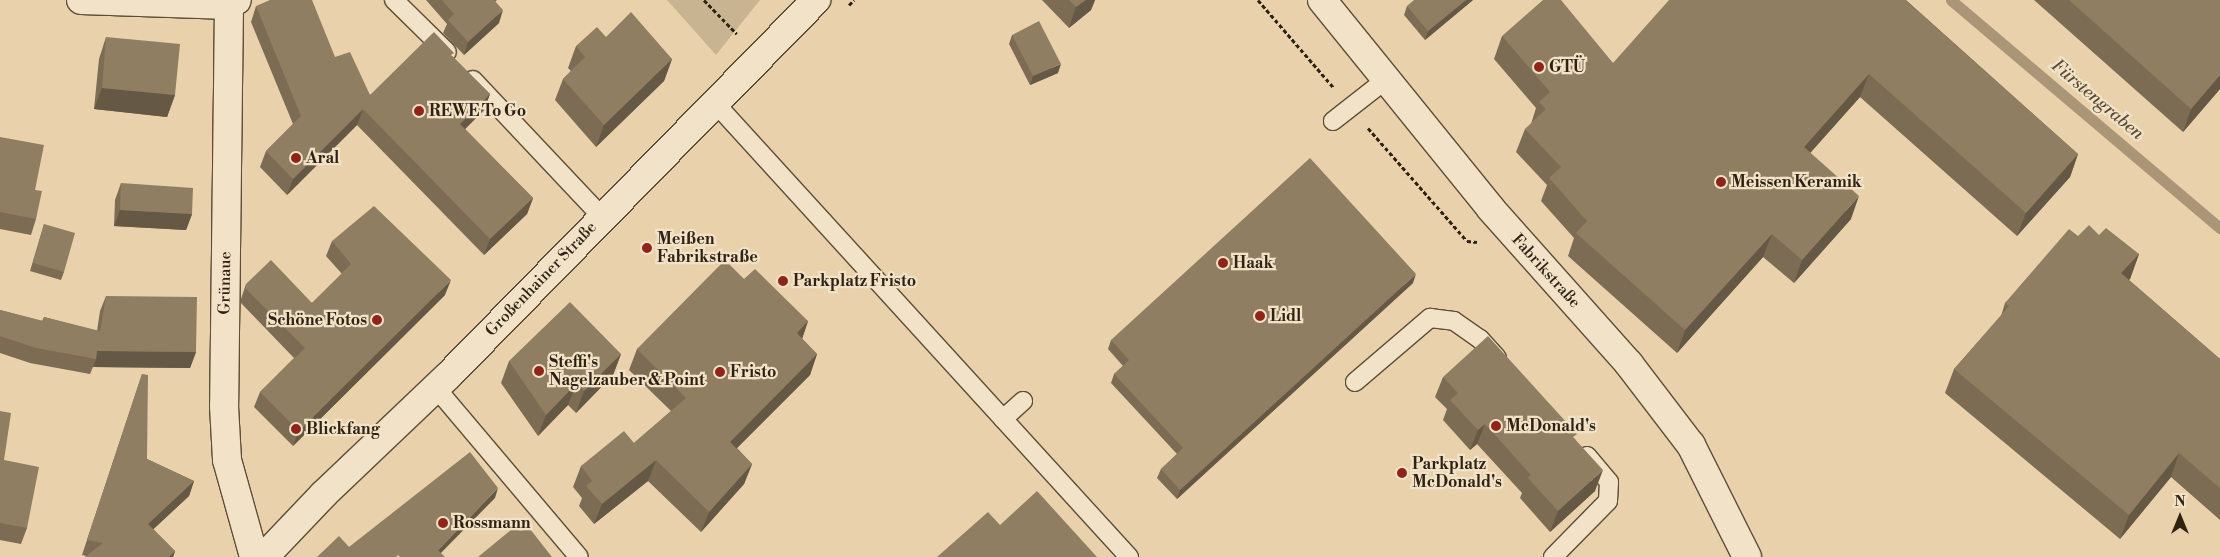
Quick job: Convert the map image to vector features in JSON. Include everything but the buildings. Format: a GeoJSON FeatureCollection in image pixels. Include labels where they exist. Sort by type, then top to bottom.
{"type":"FeatureCollection","features":[{"type":"Feature","properties":{"kind":"street"},"geometry":{"type":"LineString","coordinates":[[81,0],[233,2]]}},
{"type":"Feature","properties":{"kind":"street","name":"Großenhainer Straße"},"geometry":{"type":"LineString","coordinates":[[264,557],[324,494],[436,388],[601,216],[716,104],[816,0]]}},
{"type":"Feature","properties":{"kind":"street","name":"Fabrikstraße"},"geometry":{"type":"LineString","coordinates":[[1322,0],[1388,78],[1525,248],[1629,364],[1691,445],[1743,556]]}},
{"type":"Feature","properties":{"kind":"street","name":"Grünaue"},"geometry":{"type":"LineString","coordinates":[[233,2],[224,406],[227,460],[254,557]]}},
{"type":"Feature","properties":{"kind":"lane"},"geometry":{"type":"LineString","coordinates":[[394,0],[427,31],[601,216]]}},
{"type":"Feature","properties":{"kind":"lane"},"geometry":{"type":"LineString","coordinates":[[1333,120],[1388,78]]}},
{"type":"Feature","properties":{"kind":"lane"},"geometry":{"type":"LineString","coordinates":[[716,104],[1129,557]]}},
{"type":"Feature","properties":{"kind":"lane"},"geometry":{"type":"LineString","coordinates":[[1355,382],[1430,318],[1454,321],[1480,339],[1506,368]]}},
{"type":"Feature","properties":{"kind":"lane"},"geometry":{"type":"LineString","coordinates":[[436,388],[579,557]]}},
{"type":"Feature","properties":{"kind":"lane"},"geometry":{"type":"LineString","coordinates":[[1003,419],[1023,401]]}},
{"type":"Feature","properties":{"kind":"lane"},"geometry":{"type":"LineString","coordinates":[[1553,557],[1608,501],[1609,482],[1573,440]]}},
{"type":"Feature","properties":{"kind":"path"},"geometry":{"type":"LineString","coordinates":[[704,0],[761,58]]}},
{"type":"Feature","properties":{"kind":"path"},"geometry":{"type":"LineString","coordinates":[[1258,0],[1467,241],[1525,248]]}},
{"type":"Feature","properties":{"kind":"shaded area"},"geometry":{"type":"Polygon","coordinates":[[[667,0],[760,0],[716,55],[667,0]]]}},
{"type":"Feature","properties":{"kind":"waterway","name":"Fürstengraben"},"geometry":{"type":"LineString","coordinates":[[1951,0],[2220,228]]}},
{"type":"Feature","properties":{"kind":"place","name":"GTÜ"},"geometry":{"type":"Point","coordinates":[1539,67]}},
{"type":"Feature","properties":{"kind":"place","name":"REWE To Go"},"geometry":{"type":"Point","coordinates":[419,111]}},
{"type":"Feature","properties":{"kind":"place","name":"Aral"},"geometry":{"type":"Point","coordinates":[296,158]}},
{"type":"Feature","properties":{"kind":"place","name":"Meissen Keramik"},"geometry":{"type":"Point","coordinates":[1721,182]}},
{"type":"Feature","properties":{"kind":"place","name":"Meißen Fabrikstraße"},"geometry":{"type":"Point","coordinates":[647,248]}},
{"type":"Feature","properties":{"kind":"place","name":"Haak"},"geometry":{"type":"Point","coordinates":[1223,263]}},
{"type":"Feature","properties":{"kind":"place","name":"Parkplatz Fristo"},"geometry":{"type":"Point","coordinates":[783,281]}},
{"type":"Feature","properties":{"kind":"place","name":"Lidl"},"geometry":{"type":"Point","coordinates":[1260,316]}},
{"type":"Feature","properties":{"kind":"place","name":"Schöne Fotos"},"geometry":{"type":"Point","coordinates":[377,320]}},
{"type":"Feature","properties":{"kind":"place","name":"Steffi's Nagelzauber & Point"},"geometry":{"type":"Point","coordinates":[539,371]}},
{"type":"Feature","properties":{"kind":"place","name":"Fristo"},"geometry":{"type":"Point","coordinates":[720,372]}},
{"type":"Feature","properties":{"kind":"place","name":"McDonald's"},"geometry":{"type":"Point","coordinates":[1496,426]}},
{"type":"Feature","properties":{"kind":"place","name":"Blickfang"},"geometry":{"type":"Point","coordinates":[296,429]}},
{"type":"Feature","properties":{"kind":"place","name":"Parkplatz McDonald's"},"geometry":{"type":"Point","coordinates":[1402,473]}},
{"type":"Feature","properties":{"kind":"place","name":"Rossmann"},"geometry":{"type":"Point","coordinates":[443,523]}}]}
